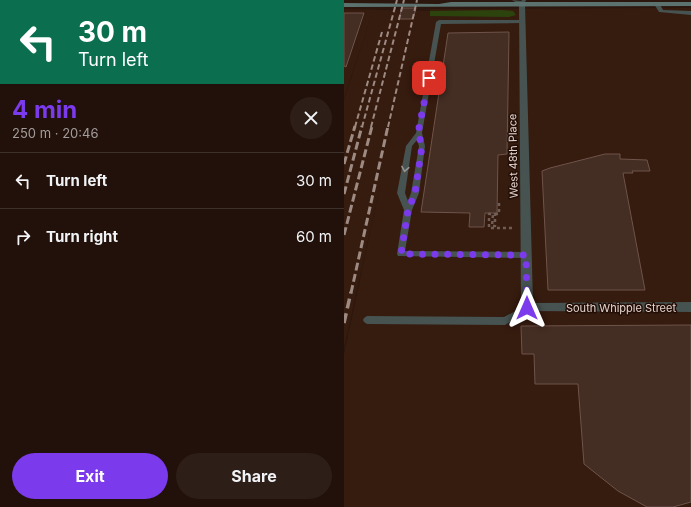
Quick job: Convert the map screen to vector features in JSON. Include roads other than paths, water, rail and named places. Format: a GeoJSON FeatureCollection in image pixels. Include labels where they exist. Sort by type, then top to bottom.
{"type":"FeatureCollection","features":[{"type":"Feature","properties":{"kind":"main road"},"geometry":{"type":"LineString","coordinates":[[344,5],[439,6],[451,4],[520,1],[691,4]]}},
{"type":"Feature","properties":{"kind":"street","name":"West 48th Place"},"geometry":{"type":"LineString","coordinates":[[520,1],[522,21],[527,308]]}},
{"type":"Feature","properties":{"kind":"street","name":"South Whipple Street"},"geometry":{"type":"LineString","coordinates":[[527,308],[691,307]]}},
{"type":"Feature","properties":{"kind":"lane"},"geometry":{"type":"LineString","coordinates":[[657,4],[661,11],[691,13]]}},
{"type":"Feature","properties":{"kind":"lane"},"geometry":{"type":"LineString","coordinates":[[408,210],[401,193],[409,146],[418,133],[439,22],[522,21]]}},
{"type":"Feature","properties":{"kind":"lane"},"geometry":{"type":"LineString","coordinates":[[418,133],[422,146],[415,193],[408,210],[401,254],[526,255]]}},
{"type":"Feature","properties":{"kind":"lane"},"geometry":{"type":"LineString","coordinates":[[367,320],[505,321],[527,308]]}},
{"type":"Feature","properties":{"kind":"railway"},"geometry":{"type":"LineString","coordinates":[[362,127],[397,0]]}},
{"type":"Feature","properties":{"kind":"railway"},"geometry":{"type":"LineString","coordinates":[[371,127],[404,0]]}},
{"type":"Feature","properties":{"kind":"railway"},"geometry":{"type":"LineString","coordinates":[[388,127],[417,0]]}},
{"type":"Feature","properties":{"kind":"railway"},"geometry":{"type":"LineString","coordinates":[[355,127],[382,32]]}},
{"type":"Feature","properties":{"kind":"railway"},"geometry":{"type":"LineString","coordinates":[[344,164],[355,126]]}},
{"type":"Feature","properties":{"kind":"railway"},"geometry":{"type":"LineString","coordinates":[[344,194],[362,126]]}},
{"type":"Feature","properties":{"kind":"railway"},"geometry":{"type":"LineString","coordinates":[[344,235],[372,126]]}},
{"type":"Feature","properties":{"kind":"railway"},"geometry":{"type":"LineString","coordinates":[[351,293],[388,126]]}},
{"type":"Feature","properties":{"kind":"railway"},"geometry":{"type":"LineString","coordinates":[[344,323],[351,292]]}}]}
